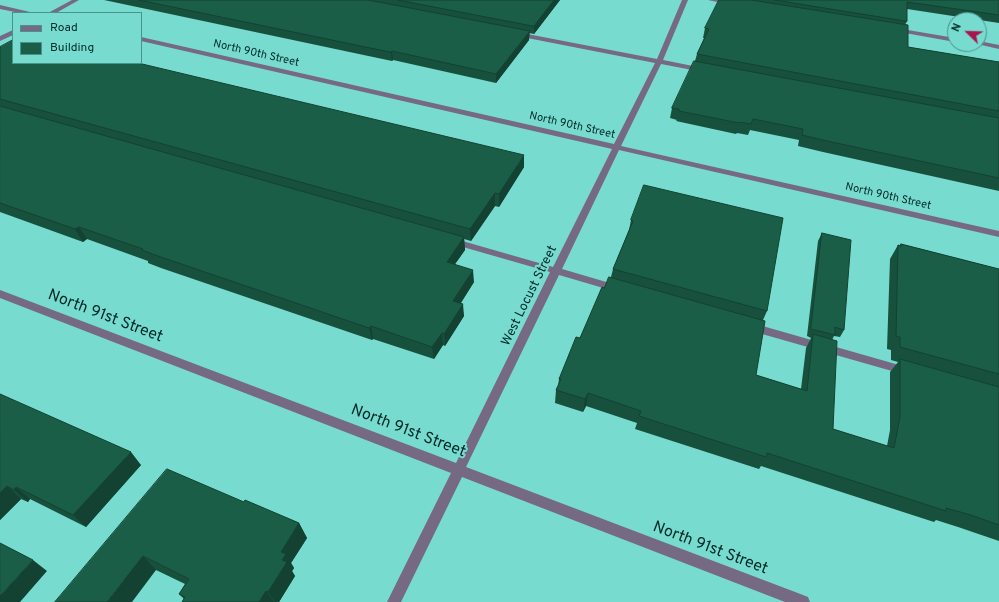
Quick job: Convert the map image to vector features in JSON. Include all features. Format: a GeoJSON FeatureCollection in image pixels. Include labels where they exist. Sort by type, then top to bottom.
{"type":"FeatureCollection","features":[{"type":"Feature","properties":{"kind":"street"},"geometry":{"type":"LineString","coordinates":[[53,12],[76,0]]}},
{"type":"Feature","properties":{"kind":"street","name":"West Locust Street"},"geometry":{"type":"LineString","coordinates":[[394,602],[659,61],[685,0]]}},
{"type":"Feature","properties":{"kind":"street"},"geometry":{"type":"LineString","coordinates":[[711,0],[742,5]]}},
{"type":"Feature","properties":{"kind":"street"},"geometry":{"type":"LineString","coordinates":[[0,7],[23,12]]}},
{"type":"Feature","properties":{"kind":"street"},"geometry":{"type":"LineString","coordinates":[[892,29],[947,39]]}},
{"type":"Feature","properties":{"kind":"street"},"geometry":{"type":"LineString","coordinates":[[508,32],[710,71]]}},
{"type":"Feature","properties":{"kind":"street"},"geometry":{"type":"LineString","coordinates":[[0,39],[12,33]]}},
{"type":"Feature","properties":{"kind":"street","name":"North 90th Street"},"geometry":{"type":"LineString","coordinates":[[142,39],[999,234]]}},
{"type":"Feature","properties":{"kind":"street"},"geometry":{"type":"LineString","coordinates":[[987,45],[999,47]]}},
{"type":"Feature","properties":{"kind":"street"},"geometry":{"type":"LineString","coordinates":[[443,238],[623,290]]}},
{"type":"Feature","properties":{"kind":"street","name":"North 91st Street"},"geometry":{"type":"LineString","coordinates":[[0,294],[803,602]]}},
{"type":"Feature","properties":{"kind":"street"},"geometry":{"type":"LineString","coordinates":[[746,325],[914,373]]}},
{"type":"Feature","properties":{"kind":"building"},"geometry":{"type":"Polygon","coordinates":[[[139,0],[368,0],[530,31],[496,74],[392,51],[139,0]]]}},
{"type":"Feature","properties":{"kind":"building"},"geometry":{"type":"Polygon","coordinates":[[[398,0],[554,0],[534,26],[398,0]]]}},
{"type":"Feature","properties":{"kind":"building"},"geometry":{"type":"Polygon","coordinates":[[[719,0],[751,0],[908,25],[908,47],[999,62],[999,111],[697,54],[709,29],[705,28],[719,0]]]}},
{"type":"Feature","properties":{"kind":"building"},"geometry":{"type":"Polygon","coordinates":[[[775,0],[999,0],[999,15],[987,13],[987,12],[907,2],[907,21],[775,0]]]}},
{"type":"Feature","properties":{"kind":"building"},"geometry":{"type":"Polygon","coordinates":[[[12,41],[12,64],[142,64],[524,155],[499,194],[495,193],[470,229],[0,99],[0,47],[12,41]]]}},
{"type":"Feature","properties":{"kind":"building"},"geometry":{"type":"Polygon","coordinates":[[[694,61],[999,118],[999,178],[802,135],[803,129],[753,119],[751,124],[739,123],[679,111],[679,109],[672,108],[694,61]]]}},
{"type":"Feature","properties":{"kind":"building"},"geometry":{"type":"Polygon","coordinates":[[[0,106],[464,237],[447,262],[473,270],[453,301],[463,304],[444,334],[442,333],[432,347],[371,326],[369,328],[155,255],[142,250],[143,249],[79,227],[75,229],[0,203],[0,106]]]}},
{"type":"Feature","properties":{"kind":"building"},"geometry":{"type":"Polygon","coordinates":[[[644,185],[783,218],[767,311],[613,269],[633,221],[631,220],[644,185]]]}},
{"type":"Feature","properties":{"kind":"building"},"geometry":{"type":"Polygon","coordinates":[[[822,233],[851,240],[844,330],[835,327],[835,335],[811,329],[822,233]]]}},
{"type":"Feature","properties":{"kind":"building"},"geometry":{"type":"Polygon","coordinates":[[[901,244],[999,269],[999,374],[900,347],[900,337],[896,336],[898,245],[901,246],[901,244]]]}},
{"type":"Feature","properties":{"kind":"building"},"geometry":{"type":"Polygon","coordinates":[[[609,277],[765,321],[756,375],[807,391],[813,334],[837,341],[833,429],[894,448],[900,417],[900,359],[999,387],[999,525],[946,508],[946,511],[767,453],[766,457],[639,416],[641,411],[588,393],[585,399],[556,390],[576,337],[580,338],[602,287],[604,288],[609,277]]]}},
{"type":"Feature","properties":{"kind":"building"},"geometry":{"type":"Polygon","coordinates":[[[0,394],[131,452],[73,515],[16,487],[14,490],[7,486],[0,493],[0,394]]]}},
{"type":"Feature","properties":{"kind":"building"},"geometry":{"type":"Polygon","coordinates":[[[167,469],[244,502],[245,500],[299,523],[281,552],[286,554],[282,560],[287,562],[268,592],[266,591],[259,602],[182,602],[185,597],[179,594],[189,579],[143,556],[107,602],[55,602],[167,469]]]}},
{"type":"Feature","properties":{"kind":"building"},"geometry":{"type":"Polygon","coordinates":[[[0,543],[33,560],[0,596],[0,543]]]}}]}
